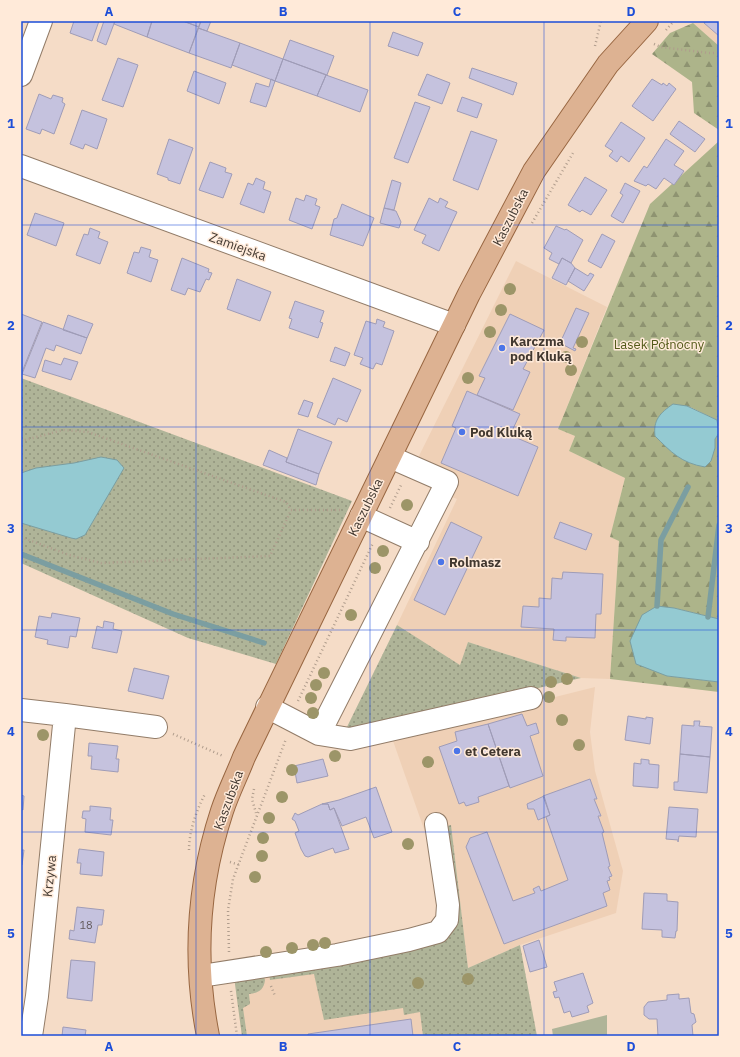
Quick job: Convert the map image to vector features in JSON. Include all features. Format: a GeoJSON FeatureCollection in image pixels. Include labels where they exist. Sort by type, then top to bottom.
{"type":"FeatureCollection","features":[{"type":"Feature","properties":{"kind":"main road","name":"Kaszubska"},"geometry":{"type":"LineString","coordinates":[[208,1036],[201,976],[199,926],[202,892],[209,856],[222,810],[351,513],[390,457],[454,325],[534,171],[578,105],[608,64],[650,32]]}},
{"type":"Feature","properties":{"kind":"street"},"geometry":{"type":"LineString","coordinates":[[21,75],[41,21]]}},
{"type":"Feature","properties":{"kind":"street","name":"Zamiejska"},"geometry":{"type":"LineString","coordinates":[[21,166],[454,325]]}},
{"type":"Feature","properties":{"kind":"street"},"geometry":{"type":"LineString","coordinates":[[320,734],[447,482],[390,457]]}},
{"type":"Feature","properties":{"kind":"street"},"geometry":{"type":"LineString","coordinates":[[351,513],[418,542]]}},
{"type":"Feature","properties":{"kind":"street"},"geometry":{"type":"LineString","coordinates":[[267,707],[320,734],[350,739],[531,698]]}},
{"type":"Feature","properties":{"kind":"street"},"geometry":{"type":"LineString","coordinates":[[21,710],[156,727]]}},
{"type":"Feature","properties":{"kind":"street","name":"Krzywa"},"geometry":{"type":"LineString","coordinates":[[31,1036],[37,996],[65,715]]}},
{"type":"Feature","properties":{"kind":"street"},"geometry":{"type":"LineString","coordinates":[[201,976],[337,955],[409,940],[438,932],[447,920],[448,905],[436,824]]}},
{"type":"Feature","properties":{"kind":"path"},"geometry":{"type":"LineString","coordinates":[[595,48],[601,21]]}},
{"type":"Feature","properties":{"kind":"path"},"geometry":{"type":"LineString","coordinates":[[650,32],[674,21]]}},
{"type":"Feature","properties":{"kind":"path"},"geometry":{"type":"LineString","coordinates":[[650,32],[654,44],[661,47],[709,54],[719,53]]}},
{"type":"Feature","properties":{"kind":"path"},"geometry":{"type":"LineString","coordinates":[[650,32],[654,44]]}},
{"type":"Feature","properties":{"kind":"path"},"geometry":{"type":"LineString","coordinates":[[649,50],[654,44]]}},
{"type":"Feature","properties":{"kind":"path"},"geometry":{"type":"LineString","coordinates":[[530,226],[574,151]]}},
{"type":"Feature","properties":{"kind":"path"},"geometry":{"type":"LineString","coordinates":[[21,441],[62,430],[88,432],[286,502],[291,510]]}},
{"type":"Feature","properties":{"kind":"path"},"geometry":{"type":"LineString","coordinates":[[237,1036],[230,972],[228,910],[233,879],[241,862],[256,813],[298,711],[298,699],[410,466]]}},
{"type":"Feature","properties":{"kind":"path"},"geometry":{"type":"LineString","coordinates":[[291,510],[351,513]]}},
{"type":"Feature","properties":{"kind":"path"},"geometry":{"type":"LineString","coordinates":[[21,537],[69,555],[101,563],[270,556],[291,510]]}},
{"type":"Feature","properties":{"kind":"path"},"geometry":{"type":"LineString","coordinates":[[195,743],[224,756]]}},
{"type":"Feature","properties":{"kind":"path"},"geometry":{"type":"LineString","coordinates":[[254,788],[252,799],[256,813]]}},
{"type":"Feature","properties":{"kind":"shaded area"},"geometry":{"type":"Polygon","coordinates":[[[695,21],[719,21],[719,46],[693,23],[695,21]]]}},
{"type":"Feature","properties":{"kind":"shaded area"},"geometry":{"type":"Polygon","coordinates":[[[516,261],[607,307],[558,429],[575,436],[569,451],[625,478],[610,537],[619,540],[610,679],[581,678],[468,642],[460,665],[397,625],[457,499],[430,488],[428,482],[410,474],[516,261]]]}},
{"type":"Feature","properties":{"kind":"shaded area"},"geometry":{"type":"Polygon","coordinates":[[[595,687],[590,732],[595,771],[623,871],[616,913],[520,945],[468,968],[451,826],[425,832],[392,738],[595,687]]]}},
{"type":"Feature","properties":{"kind":"shaded area"},"geometry":{"type":"Polygon","coordinates":[[[326,965],[431,984],[438,1036],[242,1036],[236,993],[269,973],[326,965]]]}},
{"type":"Feature","properties":{"kind":"green space"},"geometry":{"type":"Polygon","coordinates":[[[693,23],[719,46],[719,130],[694,113],[692,82],[652,54],[670,33],[693,23]]]}},
{"type":"Feature","properties":{"kind":"green space","name":"Lasek Północny"},"geometry":{"type":"Polygon","coordinates":[[[719,141],[719,424],[717,420],[688,406],[715,448],[715,439],[719,433],[719,619],[674,608],[667,676],[719,682],[719,692],[610,679],[619,541],[610,537],[625,478],[569,451],[575,436],[558,429],[650,204],[719,141]]]}},
{"type":"Feature","properties":{"kind":"green space"},"geometry":{"type":"Polygon","coordinates":[[[21,378],[352,501],[276,664],[188,638],[21,563],[21,378]]]}},
{"type":"Feature","properties":{"kind":"green space"},"geometry":{"type":"Polygon","coordinates":[[[397,625],[460,665],[468,642],[581,678],[352,732],[346,729],[397,625]]]}},
{"type":"Feature","properties":{"kind":"green space"},"geometry":{"type":"Polygon","coordinates":[[[451,825],[468,968],[520,945],[537,1036],[423,1036],[420,1012],[404,1015],[403,1008],[324,1020],[314,974],[270,980],[269,973],[443,938],[444,827],[451,825]]]}},
{"type":"Feature","properties":{"kind":"green space"},"geometry":{"type":"Polygon","coordinates":[[[234,977],[264,977],[265,980],[262,989],[255,993],[249,994],[250,1004],[243,1008],[247,1036],[242,1036],[234,977]]]}},
{"type":"Feature","properties":{"kind":"green space"},"geometry":{"type":"Polygon","coordinates":[[[607,1015],[607,1036],[553,1036],[552,1029],[607,1015]]]}},
{"type":"Feature","properties":{"kind":"water"},"geometry":{"type":"Polygon","coordinates":[[[673,404],[687,406],[717,420],[719,433],[715,439],[715,448],[711,461],[705,467],[683,460],[655,436],[655,426],[658,417],[673,404]]]}},
{"type":"Feature","properties":{"kind":"water"},"geometry":{"type":"Polygon","coordinates":[[[101,457],[117,460],[124,468],[85,535],[76,539],[21,523],[21,473],[36,468],[74,463],[101,457]]]}},
{"type":"Feature","properties":{"kind":"water"},"geometry":{"type":"Polygon","coordinates":[[[657,606],[674,608],[719,619],[719,682],[667,676],[636,664],[630,641],[642,615],[657,606]]]}},
{"type":"Feature","properties":{"kind":"building"},"geometry":{"type":"Polygon","coordinates":[[[74,21],[99,21],[92,41],[70,33],[74,21]]]}},
{"type":"Feature","properties":{"kind":"building"},"geometry":{"type":"Polygon","coordinates":[[[104,21],[115,21],[106,45],[97,41],[104,21]]]}},
{"type":"Feature","properties":{"kind":"building"},"geometry":{"type":"Polygon","coordinates":[[[115,21],[152,21],[147,37],[114,24],[115,21]]]}},
{"type":"Feature","properties":{"kind":"building"},"geometry":{"type":"Polygon","coordinates":[[[152,21],[183,21],[199,27],[189,53],[147,37],[152,21]]]}},
{"type":"Feature","properties":{"kind":"building"},"geometry":{"type":"Polygon","coordinates":[[[183,21],[201,21],[199,27],[183,21]]]}},
{"type":"Feature","properties":{"kind":"building"},"geometry":{"type":"Polygon","coordinates":[[[201,21],[211,21],[207,31],[198,28],[201,21]]]}},
{"type":"Feature","properties":{"kind":"building"},"geometry":{"type":"Polygon","coordinates":[[[705,21],[719,21],[719,36],[704,23],[705,21]]]}},
{"type":"Feature","properties":{"kind":"building"},"geometry":{"type":"Polygon","coordinates":[[[198,28],[240,43],[231,68],[189,53],[198,28]]]}},
{"type":"Feature","properties":{"kind":"building"},"geometry":{"type":"Polygon","coordinates":[[[393,32],[423,43],[418,56],[388,46],[393,32]]]}},
{"type":"Feature","properties":{"kind":"building"},"geometry":{"type":"Polygon","coordinates":[[[290,40],[334,56],[327,75],[283,59],[290,40]]]}},
{"type":"Feature","properties":{"kind":"building"},"geometry":{"type":"Polygon","coordinates":[[[240,43],[283,59],[275,81],[232,65],[240,43]]]}},
{"type":"Feature","properties":{"kind":"building"},"geometry":{"type":"Polygon","coordinates":[[[118,58],[138,65],[123,107],[102,100],[118,58]]]}},
{"type":"Feature","properties":{"kind":"building"},"geometry":{"type":"Polygon","coordinates":[[[283,59],[326,75],[317,96],[275,81],[283,59]]]}},
{"type":"Feature","properties":{"kind":"building"},"geometry":{"type":"Polygon","coordinates":[[[472,68],[517,83],[513,95],[469,78],[472,68]]]}},
{"type":"Feature","properties":{"kind":"building"},"geometry":{"type":"Polygon","coordinates":[[[194,71],[226,83],[219,104],[187,91],[194,71]]]}},
{"type":"Feature","properties":{"kind":"building"},"geometry":{"type":"Polygon","coordinates":[[[427,74],[450,83],[442,104],[418,95],[427,74]]]}},
{"type":"Feature","properties":{"kind":"building"},"geometry":{"type":"Polygon","coordinates":[[[326,75],[368,90],[360,112],[317,96],[326,75]]]}},
{"type":"Feature","properties":{"kind":"building"},"geometry":{"type":"Polygon","coordinates":[[[271,79],[275,81],[266,107],[250,102],[256,83],[269,87],[271,79]]]}},
{"type":"Feature","properties":{"kind":"building"},"geometry":{"type":"Polygon","coordinates":[[[652,79],[662,85],[663,83],[667,86],[669,83],[676,89],[653,121],[632,106],[652,79]]]}},
{"type":"Feature","properties":{"kind":"building"},"geometry":{"type":"Polygon","coordinates":[[[39,94],[51,99],[53,95],[63,98],[62,102],[65,104],[54,134],[42,129],[40,134],[26,129],[39,94]]]}},
{"type":"Feature","properties":{"kind":"building"},"geometry":{"type":"Polygon","coordinates":[[[462,97],[482,104],[477,118],[457,111],[462,97]]]}},
{"type":"Feature","properties":{"kind":"building"},"geometry":{"type":"Polygon","coordinates":[[[415,102],[430,107],[408,163],[394,158],[415,102]]]}},
{"type":"Feature","properties":{"kind":"building"},"geometry":{"type":"Polygon","coordinates":[[[82,110],[107,119],[97,149],[85,144],[83,149],[70,144],[82,110]]]}},
{"type":"Feature","properties":{"kind":"building"},"geometry":{"type":"Polygon","coordinates":[[[679,121],[705,139],[695,152],[670,134],[679,121]]]}},
{"type":"Feature","properties":{"kind":"building"},"geometry":{"type":"Polygon","coordinates":[[[621,122],[645,138],[629,162],[621,156],[617,162],[609,156],[613,151],[605,146],[621,122]]]}},
{"type":"Feature","properties":{"kind":"building"},"geometry":{"type":"Polygon","coordinates":[[[471,131],[497,140],[478,190],[453,180],[471,131]]]}},
{"type":"Feature","properties":{"kind":"building"},"geometry":{"type":"Polygon","coordinates":[[[169,139],[193,148],[180,184],[157,174],[169,139]]]}},
{"type":"Feature","properties":{"kind":"building"},"geometry":{"type":"Polygon","coordinates":[[[666,139],[684,151],[674,165],[684,171],[674,185],[664,178],[656,189],[648,184],[646,186],[634,181],[644,166],[647,168],[666,139]]]}},
{"type":"Feature","properties":{"kind":"building"},"geometry":{"type":"Polygon","coordinates":[[[210,162],[226,168],[225,172],[232,174],[223,198],[199,190],[210,162]]]}},
{"type":"Feature","properties":{"kind":"building"},"geometry":{"type":"Polygon","coordinates":[[[585,177],[607,190],[591,215],[582,210],[580,212],[568,205],[585,177]]]}},
{"type":"Feature","properties":{"kind":"building"},"geometry":{"type":"Polygon","coordinates":[[[256,178],[265,182],[263,189],[271,192],[264,213],[240,204],[248,183],[253,185],[256,178]]]}},
{"type":"Feature","properties":{"kind":"building"},"geometry":{"type":"Polygon","coordinates":[[[392,180],[401,183],[394,210],[384,208],[392,180]]]}},
{"type":"Feature","properties":{"kind":"building"},"geometry":{"type":"Polygon","coordinates":[[[625,183],[640,191],[623,223],[611,216],[623,195],[620,193],[625,183]]]}},
{"type":"Feature","properties":{"kind":"building"},"geometry":{"type":"Polygon","coordinates":[[[306,195],[317,199],[315,205],[320,207],[312,229],[289,220],[296,198],[304,201],[306,195]]]}},
{"type":"Feature","properties":{"kind":"building"},"geometry":{"type":"Polygon","coordinates":[[[429,198],[438,203],[440,198],[448,202],[445,207],[457,212],[439,251],[422,243],[426,235],[414,230],[429,198]]]}},
{"type":"Feature","properties":{"kind":"building"},"geometry":{"type":"Polygon","coordinates":[[[342,204],[374,218],[363,246],[330,235],[334,219],[337,218],[342,204]]]}},
{"type":"Feature","properties":{"kind":"building"},"geometry":{"type":"Polygon","coordinates":[[[384,208],[396,211],[401,222],[399,228],[380,223],[384,208]]]}},
{"type":"Feature","properties":{"kind":"building"},"geometry":{"type":"Polygon","coordinates":[[[35,213],[64,223],[56,246],[27,235],[35,213]]]}},
{"type":"Feature","properties":{"kind":"building"},"geometry":{"type":"Polygon","coordinates":[[[556,226],[565,230],[566,229],[583,240],[571,263],[562,258],[559,264],[549,259],[552,253],[544,248],[556,226]]]}},
{"type":"Feature","properties":{"kind":"building"},"geometry":{"type":"Polygon","coordinates":[[[90,228],[100,232],[98,238],[108,242],[100,264],[76,255],[84,234],[88,235],[90,228]]]}},
{"type":"Feature","properties":{"kind":"building"},"geometry":{"type":"Polygon","coordinates":[[[602,234],[615,241],[601,268],[588,261],[602,234]]]}},
{"type":"Feature","properties":{"kind":"building"},"geometry":{"type":"Polygon","coordinates":[[[141,247],[151,250],[149,257],[158,260],[151,282],[127,273],[134,252],[139,253],[141,247]]]}},
{"type":"Feature","properties":{"kind":"building"},"geometry":{"type":"Polygon","coordinates":[[[182,258],[209,269],[208,272],[212,273],[209,280],[206,279],[200,292],[188,288],[185,295],[171,290],[182,258]]]}},
{"type":"Feature","properties":{"kind":"building"},"geometry":{"type":"Polygon","coordinates":[[[562,258],[571,263],[575,268],[566,285],[552,278],[562,258]]]}},
{"type":"Feature","properties":{"kind":"building"},"geometry":{"type":"Polygon","coordinates":[[[575,268],[588,276],[590,273],[594,275],[584,291],[568,281],[575,268]]]}},
{"type":"Feature","properties":{"kind":"building"},"geometry":{"type":"Polygon","coordinates":[[[237,279],[271,292],[260,321],[227,309],[237,279]]]}},
{"type":"Feature","properties":{"kind":"building"},"geometry":{"type":"Polygon","coordinates":[[[295,301],[324,311],[320,322],[323,323],[318,338],[289,328],[292,319],[289,318],[295,301]]]}},
{"type":"Feature","properties":{"kind":"building"},"geometry":{"type":"Polygon","coordinates":[[[576,308],[589,313],[573,348],[576,349],[575,351],[560,343],[576,308]]]}},
{"type":"Feature","properties":{"kind":"building"},"geometry":{"type":"Polygon","coordinates":[[[21,314],[42,322],[22,372],[21,372],[21,314]]]}},
{"type":"Feature","properties":{"kind":"building"},"geometry":{"type":"Polygon","coordinates":[[[510,314],[544,330],[523,369],[530,372],[513,410],[477,395],[485,378],[479,376],[510,314]]]}},
{"type":"Feature","properties":{"kind":"building"},"geometry":{"type":"Polygon","coordinates":[[[68,315],[93,324],[87,338],[63,330],[68,315]]]}},
{"type":"Feature","properties":{"kind":"building"},"geometry":{"type":"Polygon","coordinates":[[[377,319],[385,322],[383,327],[394,331],[382,365],[376,363],[373,369],[360,364],[363,358],[354,355],[366,321],[376,324],[377,319]]]}},
{"type":"Feature","properties":{"kind":"building"},"geometry":{"type":"Polygon","coordinates":[[[43,322],[87,338],[81,354],[56,345],[54,351],[46,348],[35,378],[22,374],[43,322]]]}},
{"type":"Feature","properties":{"kind":"building"},"geometry":{"type":"Polygon","coordinates":[[[335,347],[350,353],[345,366],[330,361],[335,347]]]}},
{"type":"Feature","properties":{"kind":"building"},"geometry":{"type":"Polygon","coordinates":[[[64,358],[78,362],[71,380],[42,371],[45,360],[61,365],[64,358]]]}},
{"type":"Feature","properties":{"kind":"building"},"geometry":{"type":"Polygon","coordinates":[[[333,378],[361,390],[347,422],[338,418],[335,425],[317,417],[333,378]]]}},
{"type":"Feature","properties":{"kind":"building"},"geometry":{"type":"Polygon","coordinates":[[[467,391],[520,414],[510,435],[538,447],[518,496],[441,463],[456,428],[452,426],[467,391]]]}},
{"type":"Feature","properties":{"kind":"building"},"geometry":{"type":"Polygon","coordinates":[[[304,400],[313,403],[308,417],[298,414],[304,400]]]}},
{"type":"Feature","properties":{"kind":"building"},"geometry":{"type":"Polygon","coordinates":[[[298,429],[332,442],[319,474],[286,462],[298,429]]]}},
{"type":"Feature","properties":{"kind":"building"},"geometry":{"type":"Polygon","coordinates":[[[269,450],[287,458],[286,462],[319,474],[316,485],[263,465],[269,450]]]}},
{"type":"Feature","properties":{"kind":"building"},"geometry":{"type":"Polygon","coordinates":[[[451,522],[482,537],[445,615],[414,600],[451,522]]]}},
{"type":"Feature","properties":{"kind":"building"},"geometry":{"type":"Polygon","coordinates":[[[560,522],[592,534],[586,550],[554,538],[560,522]]]}},
{"type":"Feature","properties":{"kind":"building"},"geometry":{"type":"Polygon","coordinates":[[[563,572],[603,574],[601,614],[596,614],[595,638],[566,637],[566,641],[553,640],[554,629],[521,627],[523,606],[539,607],[539,598],[551,599],[552,578],[562,579],[563,572]]]}},
{"type":"Feature","properties":{"kind":"building"},"geometry":{"type":"Polygon","coordinates":[[[52,613],[80,618],[76,637],[70,636],[68,648],[47,644],[48,640],[35,637],[39,616],[51,618],[52,613]]]}},
{"type":"Feature","properties":{"kind":"building"},"geometry":{"type":"Polygon","coordinates":[[[104,621],[114,623],[113,629],[122,631],[117,653],[92,648],[97,626],[103,628],[104,621]]]}},
{"type":"Feature","properties":{"kind":"building"},"geometry":{"type":"Polygon","coordinates":[[[134,668],[169,676],[163,699],[128,691],[134,668]]]}},
{"type":"Feature","properties":{"kind":"building"},"geometry":{"type":"Polygon","coordinates":[[[522,714],[527,726],[536,723],[539,733],[530,736],[543,776],[510,788],[488,724],[522,714]]]}},
{"type":"Feature","properties":{"kind":"building"},"geometry":{"type":"Polygon","coordinates":[[[628,716],[646,719],[646,717],[653,718],[650,744],[625,740],[628,716]]]}},
{"type":"Feature","properties":{"kind":"building"},"geometry":{"type":"Polygon","coordinates":[[[694,721],[700,721],[699,726],[712,727],[710,757],[680,754],[682,725],[694,726],[694,721]]]}},
{"type":"Feature","properties":{"kind":"building"},"geometry":{"type":"Polygon","coordinates":[[[488,724],[509,786],[478,797],[479,802],[466,806],[464,802],[459,804],[439,747],[457,741],[455,732],[488,724]]]}},
{"type":"Feature","properties":{"kind":"building"},"geometry":{"type":"Polygon","coordinates":[[[89,743],[118,746],[116,759],[119,759],[118,772],[91,769],[92,756],[88,756],[89,743]]]}},
{"type":"Feature","properties":{"kind":"building"},"geometry":{"type":"Polygon","coordinates":[[[680,754],[710,757],[707,793],[674,790],[674,782],[678,782],[680,754]]]}},
{"type":"Feature","properties":{"kind":"building"},"geometry":{"type":"Polygon","coordinates":[[[323,759],[328,776],[297,783],[294,766],[323,759]]]}},
{"type":"Feature","properties":{"kind":"building"},"geometry":{"type":"Polygon","coordinates":[[[641,759],[649,760],[649,764],[659,765],[658,788],[633,786],[634,763],[641,764],[641,759]]]}},
{"type":"Feature","properties":{"kind":"building"},"geometry":{"type":"Polygon","coordinates":[[[590,779],[597,799],[594,799],[601,816],[598,816],[604,832],[602,833],[610,866],[608,867],[612,876],[609,877],[610,880],[607,881],[610,890],[603,893],[607,906],[504,944],[466,847],[470,838],[487,832],[513,901],[535,893],[533,889],[539,886],[541,891],[568,880],[546,817],[550,815],[543,796],[590,779]]]}},
{"type":"Feature","properties":{"kind":"building"},"geometry":{"type":"Polygon","coordinates":[[[376,787],[392,832],[374,838],[366,817],[342,826],[334,808],[330,810],[328,804],[322,804],[339,800],[376,787]]]}},
{"type":"Feature","properties":{"kind":"building"},"geometry":{"type":"Polygon","coordinates":[[[21,795],[24,796],[23,810],[21,809],[21,795]]]}},
{"type":"Feature","properties":{"kind":"building"},"geometry":{"type":"Polygon","coordinates":[[[544,796],[550,815],[538,820],[534,809],[528,809],[527,804],[544,796]]]}},
{"type":"Feature","properties":{"kind":"building"},"geometry":{"type":"Polygon","coordinates":[[[322,804],[328,804],[330,810],[334,808],[349,849],[335,853],[333,848],[308,857],[305,856],[301,849],[295,833],[299,831],[295,821],[292,819],[295,813],[298,815],[322,804]]]}},
{"type":"Feature","properties":{"kind":"building"},"geometry":{"type":"Polygon","coordinates":[[[90,806],[111,808],[110,820],[113,820],[111,835],[85,832],[86,819],[82,818],[83,811],[90,811],[90,806]]]}},
{"type":"Feature","properties":{"kind":"building"},"geometry":{"type":"Polygon","coordinates":[[[669,807],[698,809],[696,837],[679,836],[678,842],[678,840],[666,839],[669,807]]]}},
{"type":"Feature","properties":{"kind":"building"},"geometry":{"type":"Polygon","coordinates":[[[79,849],[104,852],[102,876],[80,874],[81,863],[77,863],[79,849]]]}},
{"type":"Feature","properties":{"kind":"building"},"geometry":{"type":"Polygon","coordinates":[[[21,850],[24,850],[22,865],[21,865],[21,850]]]}},
{"type":"Feature","properties":{"kind":"building"},"geometry":{"type":"Polygon","coordinates":[[[644,893],[667,894],[667,901],[678,902],[677,931],[675,938],[662,937],[662,930],[642,929],[644,893]]]}},
{"type":"Feature","properties":{"kind":"building"},"geometry":{"type":"Polygon","coordinates":[[[77,907],[104,910],[102,925],[98,925],[95,943],[69,939],[70,930],[74,931],[77,907]]]}},
{"type":"Feature","properties":{"kind":"building"},"geometry":{"type":"Polygon","coordinates":[[[539,940],[547,967],[530,972],[523,946],[539,940]]]}},
{"type":"Feature","properties":{"kind":"building"},"geometry":{"type":"Polygon","coordinates":[[[71,960],[95,962],[92,1001],[67,998],[71,960]]]}},
{"type":"Feature","properties":{"kind":"building"},"geometry":{"type":"Polygon","coordinates":[[[583,973],[593,1003],[587,1006],[589,1012],[572,1017],[570,1011],[564,1013],[559,997],[555,998],[553,992],[557,991],[554,982],[583,973]]]}},
{"type":"Feature","properties":{"kind":"building"},"geometry":{"type":"Polygon","coordinates":[[[679,994],[679,999],[689,998],[691,1013],[694,1014],[696,1022],[692,1025],[693,1036],[658,1036],[657,1019],[649,1019],[644,1015],[644,1007],[648,1002],[667,1000],[667,995],[679,994]]]}},
{"type":"Feature","properties":{"kind":"building"},"geometry":{"type":"Polygon","coordinates":[[[411,1019],[413,1036],[308,1036],[308,1034],[411,1019]]]}},
{"type":"Feature","properties":{"kind":"building"},"geometry":{"type":"Polygon","coordinates":[[[63,1027],[86,1030],[85,1036],[62,1036],[63,1027]]]}},
{"type":"Feature","properties":{"kind":"waterway"},"geometry":{"type":"LineString","coordinates":[[657,606],[661,540],[688,487]]}},
{"type":"Feature","properties":{"kind":"waterway"},"geometry":{"type":"LineString","coordinates":[[708,617],[719,525]]}},
{"type":"Feature","properties":{"kind":"waterway"},"geometry":{"type":"LineString","coordinates":[[21,554],[173,614],[264,643]]}},
{"type":"Feature","properties":{"kind":"place","name":"Karczma pod Kluką"},"geometry":{"type":"Point","coordinates":[502,348]}},
{"type":"Feature","properties":{"kind":"place","name":"Pod Kluką"},"geometry":{"type":"Point","coordinates":[462,432]}},
{"type":"Feature","properties":{"kind":"place","name":"Rolmasz"},"geometry":{"type":"Point","coordinates":[441,562]}},
{"type":"Feature","properties":{"kind":"place","name":"et Cetera"},"geometry":{"type":"Point","coordinates":[457,751]}}]}
